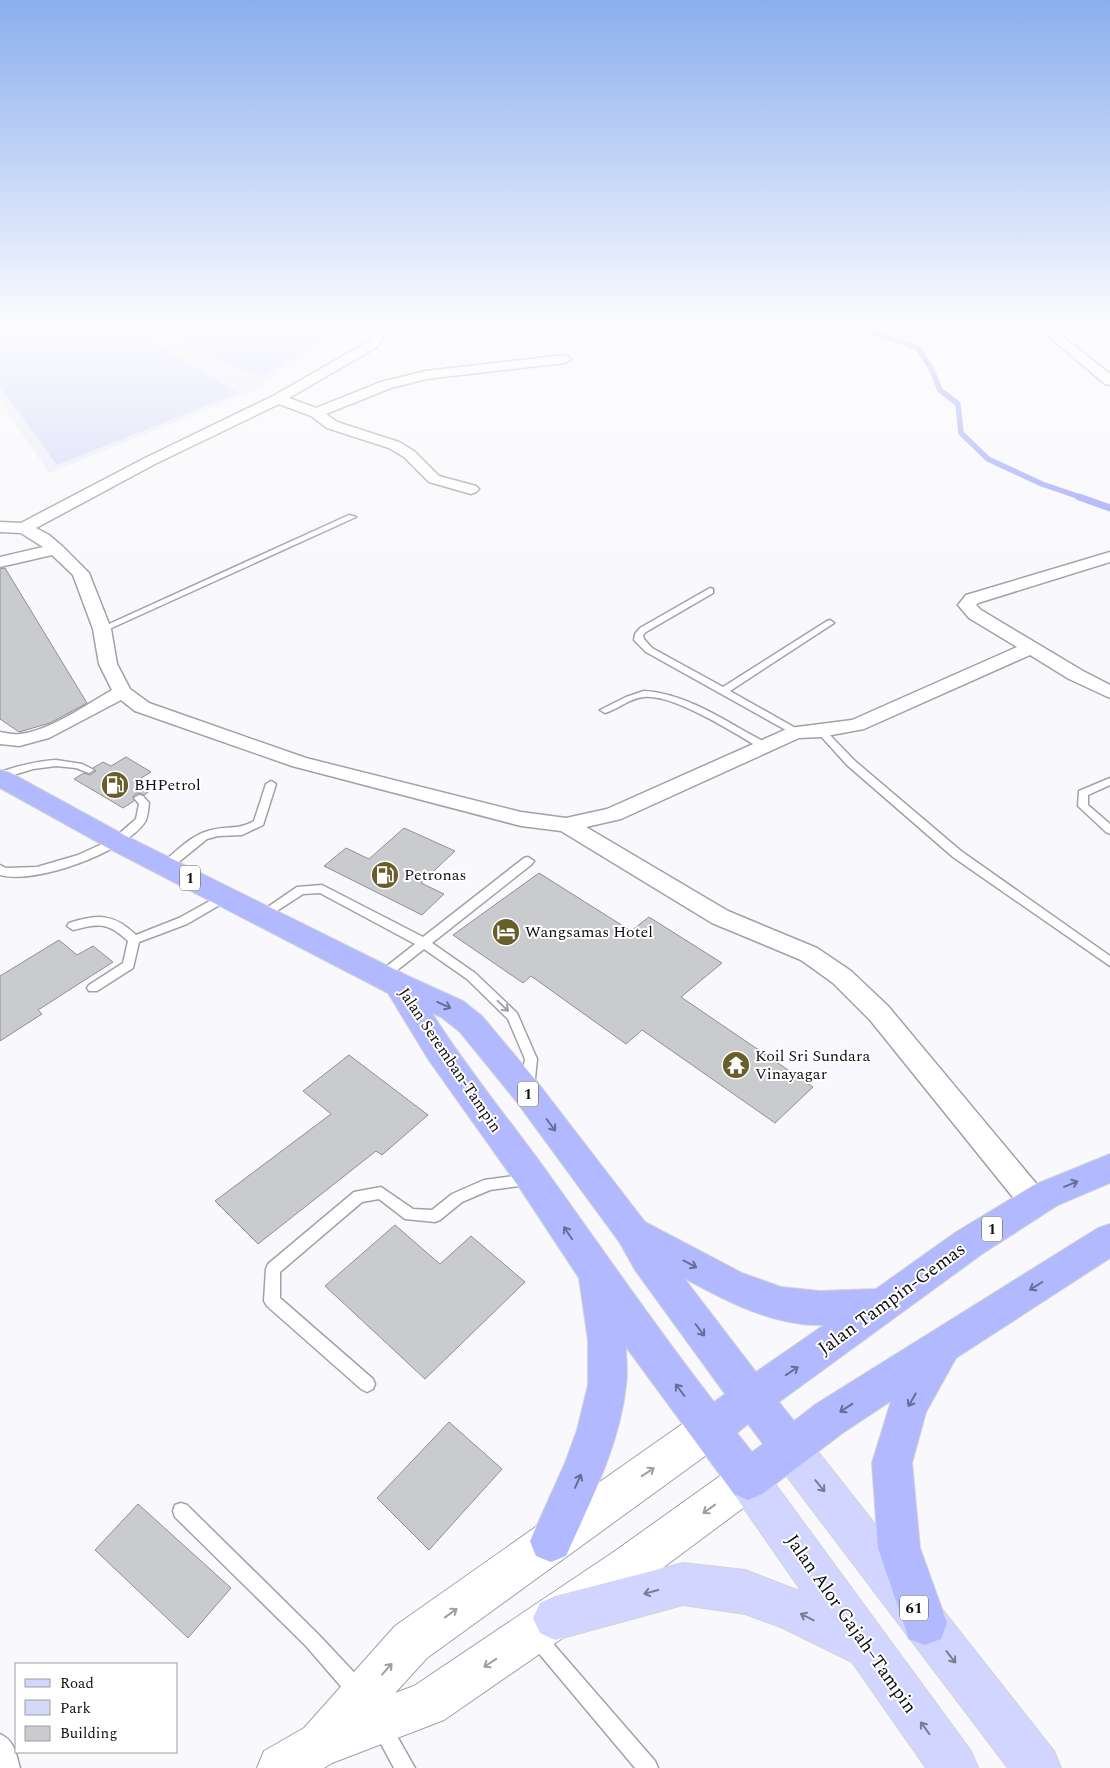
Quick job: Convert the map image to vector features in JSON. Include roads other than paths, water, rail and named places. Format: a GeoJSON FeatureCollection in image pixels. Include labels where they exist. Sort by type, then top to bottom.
{"type":"FeatureCollection","features":[{"type":"Feature","properties":{"kind":"highway","name":"Jalan Seremban-Tampin"},"geometry":{"type":"LineString","coordinates":[[0,777],[117,842],[391,980],[533,1180],[596,1273],[748,1480]]}},
{"type":"Feature","properties":{"kind":"highway","name":"1"},"geometry":{"type":"LineString","coordinates":[[391,980],[452,1009],[471,1024],[527,1092],[632,1232],[648,1260],[790,1448]]}},
{"type":"Feature","properties":{"kind":"highway","name":"Jalan Tampin-Gemas"},"geometry":{"type":"LineString","coordinates":[[709,1429],[969,1244],[1046,1194],[1110,1168]]}},
{"type":"Feature","properties":{"kind":"highway"},"geometry":{"type":"LineString","coordinates":[[632,1232],[730,1285],[781,1304],[820,1308],[884,1305]]}},
{"type":"Feature","properties":{"kind":"highway"},"geometry":{"type":"LineString","coordinates":[[748,1480],[830,1418],[1110,1239]]}},
{"type":"Feature","properties":{"kind":"highway"},"geometry":{"type":"LineString","coordinates":[[551,1541],[586,1462],[597,1430],[607,1384],[607,1340],[596,1273]]}},
{"type":"Feature","properties":{"kind":"highway"},"geometry":{"type":"LineString","coordinates":[[925,1623],[899,1548],[892,1463],[908,1406],[946,1343]]}},
{"type":"Feature","properties":{"kind":"main road","name":"61"},"geometry":{"type":"LineString","coordinates":[[790,1448],[1037,1768]]}},
{"type":"Feature","properties":{"kind":"main road","name":"Jalan Alor Gajah–Tampin"},"geometry":{"type":"LineString","coordinates":[[748,1480],[953,1768]]}},
{"type":"Feature","properties":{"kind":"main road"},"geometry":{"type":"LineString","coordinates":[[544,1626],[683,1584],[745,1592],[795,1611],[866,1647]]}},
{"type":"Feature","properties":{"kind":"street"},"geometry":{"type":"LineString","coordinates":[[24,528],[150,461],[263,407]]}},
{"type":"Feature","properties":{"kind":"street"},"geometry":{"type":"LineString","coordinates":[[298,407],[316,413],[332,425],[403,449],[434,479],[471,489]]}},
{"type":"Feature","properties":{"kind":"street"},"geometry":{"type":"LineString","coordinates":[[316,413],[333,407]]}},
{"type":"Feature","properties":{"kind":"street"},"geometry":{"type":"LineString","coordinates":[[0,527],[24,528],[43,538],[82,573],[102,629],[108,664],[122,692],[142,707],[299,762],[521,818],[566,825],[720,917],[809,954],[842,978],[879,1013],[1034,1202]]}},
{"type":"Feature","properties":{"kind":"street"},"geometry":{"type":"LineString","coordinates":[[0,562],[56,550]]}},
{"type":"Feature","properties":{"kind":"street"},"geometry":{"type":"LineString","coordinates":[[1110,557],[972,599],[968,606],[975,614],[1031,648],[1076,675],[1110,692]]}},
{"type":"Feature","properties":{"kind":"street"},"geometry":{"type":"LineString","coordinates":[[566,825],[613,814],[796,732],[821,731],[856,725],[1031,648]]}},
{"type":"Feature","properties":{"kind":"street"},"geometry":{"type":"LineString","coordinates":[[0,738],[20,740],[41,734],[90,711],[122,692]]}},
{"type":"Feature","properties":{"kind":"street"},"geometry":{"type":"LineString","coordinates":[[281,1768],[370,1710],[411,1642],[709,1429]]}},
{"type":"Feature","properties":{"kind":"street"},"geometry":{"type":"LineString","coordinates":[[370,1710],[428,1704],[544,1626],[748,1480]]}},
{"type":"Feature","properties":{"kind":"lane"},"geometry":{"type":"LineString","coordinates":[[102,629],[352,517]]}},
{"type":"Feature","properties":{"kind":"lane"},"geometry":{"type":"LineString","coordinates":[[710,591],[643,630],[639,634],[639,640],[650,650],[796,732]]}},
{"type":"Feature","properties":{"kind":"lane"},"geometry":{"type":"LineString","coordinates":[[723,692],[830,623]]}},
{"type":"Feature","properties":{"kind":"lane"},"geometry":{"type":"LineString","coordinates":[[605,710],[644,694],[653,694],[681,704],[764,746]]}},
{"type":"Feature","properties":{"kind":"lane"},"geometry":{"type":"LineString","coordinates":[[821,731],[851,763],[957,854],[1110,962]]}},
{"type":"Feature","properties":{"kind":"lane"},"geometry":{"type":"LineString","coordinates":[[0,777],[27,766],[76,764],[89,770]]}},
{"type":"Feature","properties":{"kind":"lane"},"geometry":{"type":"LineString","coordinates":[[1110,781],[1083,793],[1083,806],[1110,830]]}},
{"type":"Feature","properties":{"kind":"lane"},"geometry":{"type":"LineString","coordinates":[[166,866],[197,840],[217,832],[244,833],[259,823],[271,784]]}},
{"type":"Feature","properties":{"kind":"lane"},"geometry":{"type":"LineString","coordinates":[[0,868],[4,872],[37,871],[82,858],[117,842],[141,820],[144,803],[138,798]]}},
{"type":"Feature","properties":{"kind":"lane"},"geometry":{"type":"LineString","coordinates":[[391,980],[424,942],[528,861]]}},
{"type":"Feature","properties":{"kind":"lane"},"geometry":{"type":"LineString","coordinates":[[262,915],[301,890],[322,889],[424,942],[471,976],[513,1016],[531,1058],[527,1092]]}},
{"type":"Feature","properties":{"kind":"lane"},"geometry":{"type":"LineString","coordinates":[[134,940],[183,921],[226,896]]}},
{"type":"Feature","properties":{"kind":"lane"},"geometry":{"type":"LineString","coordinates":[[73,926],[94,919],[118,924],[134,940]]}},
{"type":"Feature","properties":{"kind":"lane"},"geometry":{"type":"LineString","coordinates":[[93,988],[129,965],[134,940]]}},
{"type":"Feature","properties":{"kind":"lane"},"geometry":{"type":"LineString","coordinates":[[367,1384],[272,1301],[273,1268],[359,1196],[381,1193],[410,1215],[436,1216],[457,1198],[489,1184],[533,1180]]}},
{"type":"Feature","properties":{"kind":"lane"},"geometry":{"type":"LineString","coordinates":[[181,1512],[312,1640],[370,1710],[405,1768]]}},
{"type":"Feature","properties":{"kind":"lane"},"geometry":{"type":"LineString","coordinates":[[544,1626],[648,1768]]}},
{"type":"Feature","properties":{"kind":"lane"},"geometry":{"type":"LineString","coordinates":[[0,1744],[6,1751],[10,1768]]}},
{"type":"Feature","properties":{"kind":"waterway"},"geometry":{"type":"LineString","coordinates":[[958,407],[961,433],[988,459],[1042,484],[1083,498]]}},
{"type":"Feature","properties":{"kind":"waterway"},"geometry":{"type":"LineString","coordinates":[[1079,497],[1110,508]]}},
{"type":"Feature","properties":{"kind":"place","name":"BHPetrol"},"geometry":{"type":"Point","coordinates":[115,785]}},
{"type":"Feature","properties":{"kind":"place","name":"Petronas"},"geometry":{"type":"Point","coordinates":[385,875]}},
{"type":"Feature","properties":{"kind":"place","name":"Wangsamas Hotel"},"geometry":{"type":"Point","coordinates":[506,932]}},
{"type":"Feature","properties":{"kind":"place","name":"Koil Sri Sundara Vinayagar"},"geometry":{"type":"Point","coordinates":[736,1065]}}]}
